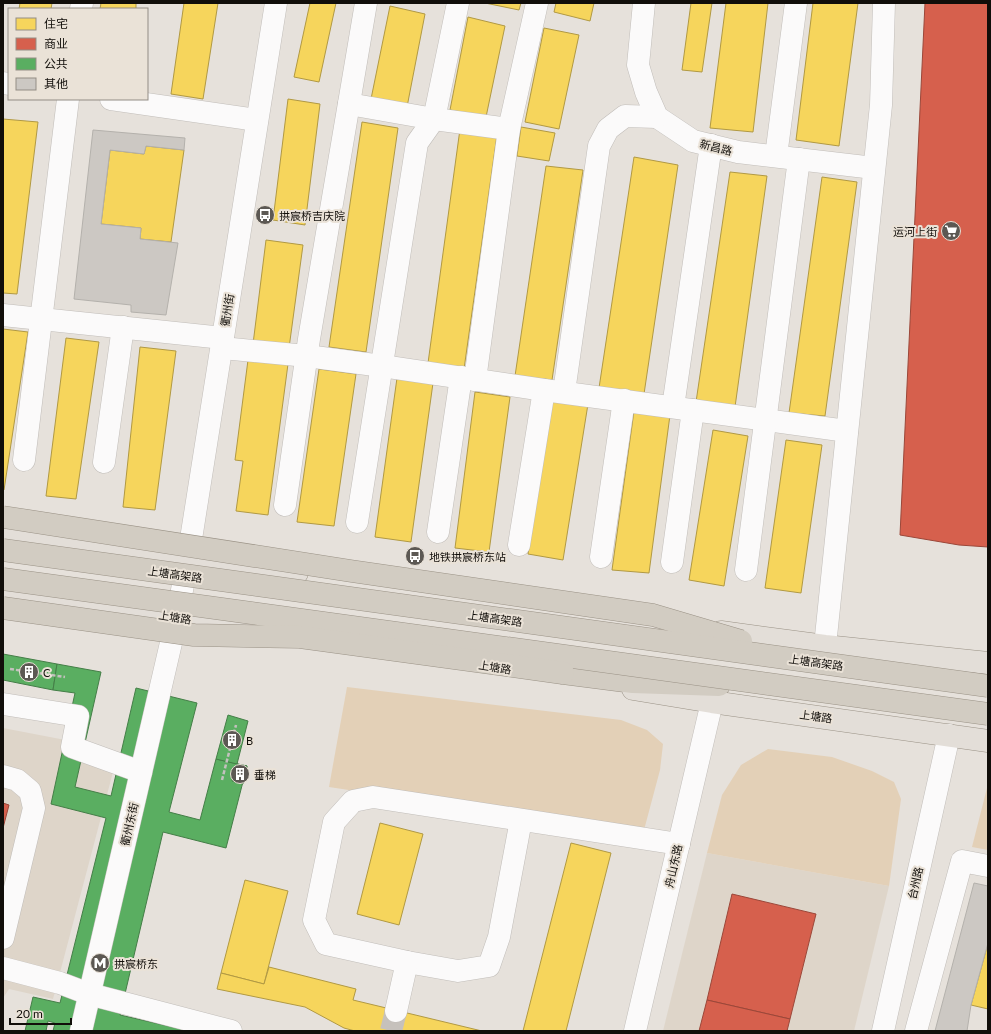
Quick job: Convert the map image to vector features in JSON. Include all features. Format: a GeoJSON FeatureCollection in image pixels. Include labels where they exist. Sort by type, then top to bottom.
{"type":"FeatureCollection","features":[{"type":"Feature","properties":{"kind":"highway"},"geometry":{"type":"LineString","coordinates":[[3,517],[358,572],[653,615],[809,661]]}},
{"type":"Feature","properties":{"kind":"highway","name":"上塘高架路"},"geometry":{"type":"LineString","coordinates":[[3,550],[988,686]]}},
{"type":"Feature","properties":{"kind":"highway"},"geometry":{"type":"LineString","coordinates":[[3,579],[988,714]]}},
{"type":"Feature","properties":{"kind":"highway"},"geometry":{"type":"LineString","coordinates":[[3,608],[194,635],[300,637],[633,682],[808,689]]}},
{"type":"Feature","properties":{"kind":"main road"},"geometry":{"type":"LineString","coordinates":[[3,533],[825,646],[988,663]]}},
{"type":"Feature","properties":{"kind":"main road","name":"上塘路"},"geometry":{"type":"LineString","coordinates":[[3,592],[177,617],[712,702],[988,741]]}},
{"type":"Feature","properties":{"kind":"street","name":"衢州街"},"geometry":{"type":"LineString","coordinates":[[177,617],[188,558],[276,3]]}},
{"type":"Feature","properties":{"kind":"street"},"geometry":{"type":"LineString","coordinates":[[285,505],[307,356],[366,3]]}},
{"type":"Feature","properties":{"kind":"street"},"geometry":{"type":"LineString","coordinates":[[357,522],[417,143],[434,119],[458,3]]}},
{"type":"Feature","properties":{"kind":"street"},"geometry":{"type":"LineString","coordinates":[[438,532],[468,379],[510,129],[537,3]]}},
{"type":"Feature","properties":{"kind":"street"},"geometry":{"type":"LineString","coordinates":[[519,545],[554,391],[599,146],[608,129],[625,116],[658,118],[646,92],[638,65],[644,3]]}},
{"type":"Feature","properties":{"kind":"street"},"geometry":{"type":"LineString","coordinates":[[776,156],[796,3]]}},
{"type":"Feature","properties":{"kind":"street"},"geometry":{"type":"LineString","coordinates":[[825,646],[881,105],[884,3]]}},
{"type":"Feature","properties":{"kind":"street"},"geometry":{"type":"LineString","coordinates":[[24,460],[68,100]]}},
{"type":"Feature","properties":{"kind":"street"},"geometry":{"type":"LineString","coordinates":[[118,100],[257,120]]}},
{"type":"Feature","properties":{"kind":"street"},"geometry":{"type":"LineString","coordinates":[[349,104],[434,119],[510,129]]}},
{"type":"Feature","properties":{"kind":"street","name":"新昌路"},"geometry":{"type":"LineString","coordinates":[[658,118],[693,141],[738,152],[874,168]]}},
{"type":"Feature","properties":{"kind":"street"},"geometry":{"type":"LineString","coordinates":[[672,562],[683,408],[711,145]]}},
{"type":"Feature","properties":{"kind":"street"},"geometry":{"type":"LineString","coordinates":[[746,570],[799,159]]}},
{"type":"Feature","properties":{"kind":"street"},"geometry":{"type":"LineString","coordinates":[[3,315],[123,327],[307,356],[468,379],[847,430]]}},
{"type":"Feature","properties":{"kind":"street"},"geometry":{"type":"LineString","coordinates":[[104,462],[123,327]]}},
{"type":"Feature","properties":{"kind":"street"},"geometry":{"type":"LineString","coordinates":[[601,557],[624,400]]}},
{"type":"Feature","properties":{"kind":"street","name":"衢州东街"},"geometry":{"type":"LineString","coordinates":[[81,1031],[177,617]]}},
{"type":"Feature","properties":{"kind":"street","name":"舟山东路"},"geometry":{"type":"LineString","coordinates":[[634,1031],[712,702]]}},
{"type":"Feature","properties":{"kind":"street"},"geometry":{"type":"LineString","coordinates":[[3,704],[78,716],[72,747],[141,772]]}},
{"type":"Feature","properties":{"kind":"street","name":"台州路"},"geometry":{"type":"LineString","coordinates":[[883,1031],[949,735]]}},
{"type":"Feature","properties":{"kind":"street"},"geometry":{"type":"LineString","coordinates":[[3,776],[17,780],[30,790],[34,808],[3,938]]}},
{"type":"Feature","properties":{"kind":"street"},"geometry":{"type":"LineString","coordinates":[[521,820],[499,937],[489,966],[458,971],[407,962],[326,944],[314,920],[334,822],[352,801],[373,797],[679,844]]}},
{"type":"Feature","properties":{"kind":"street"},"geometry":{"type":"LineString","coordinates":[[916,1031],[962,861],[988,866]]}},
{"type":"Feature","properties":{"kind":"street"},"geometry":{"type":"LineString","coordinates":[[396,1011],[407,962]]}},
{"type":"Feature","properties":{"kind":"street"},"geometry":{"type":"LineString","coordinates":[[3,968],[60,983],[89,994],[231,1031]]}},
{"type":"Feature","properties":{"kind":"path"},"geometry":{"type":"LineString","coordinates":[[10,669],[65,677]]}},
{"type":"Feature","properties":{"kind":"path"},"geometry":{"type":"LineString","coordinates":[[222,780],[236,724]]}},
{"type":"Feature","properties":{"kind":"shaded area"},"geometry":{"type":"Polygon","coordinates":[[[347,687],[621,720],[647,730],[663,744],[660,770],[644,830],[626,832],[329,787],[347,687]]]}},
{"type":"Feature","properties":{"kind":"shaded area"},"geometry":{"type":"Polygon","coordinates":[[[3,728],[81,743],[118,753],[53,999],[9,989],[3,998],[3,728]]]}},
{"type":"Feature","properties":{"kind":"shaded area"},"geometry":{"type":"Polygon","coordinates":[[[768,749],[832,757],[872,771],[894,782],[901,799],[889,886],[707,853],[722,795],[741,765],[768,749]]]}},
{"type":"Feature","properties":{"kind":"shaded area"},"geometry":{"type":"Polygon","coordinates":[[[988,788],[988,850],[972,847],[988,788]]]}},
{"type":"Feature","properties":{"kind":"shaded area"},"geometry":{"type":"Polygon","coordinates":[[[707,853],[889,886],[854,1031],[663,1031],[707,853]]]}},
{"type":"Feature","properties":{"kind":"building: 住宅"},"geometry":{"type":"Polygon","coordinates":[[[20,3],[52,3],[51,8],[19,8],[20,3]]]}},
{"type":"Feature","properties":{"kind":"building: 住宅"},"geometry":{"type":"Polygon","coordinates":[[[101,3],[136,3],[136,8],[100,8],[101,3]]]}},
{"type":"Feature","properties":{"kind":"building: 住宅"},"geometry":{"type":"Polygon","coordinates":[[[184,3],[218,3],[203,99],[171,94],[184,3]]]}},
{"type":"Feature","properties":{"kind":"building: 住宅"},"geometry":{"type":"Polygon","coordinates":[[[310,3],[336,3],[319,82],[294,77],[310,3]]]}},
{"type":"Feature","properties":{"kind":"building: 住宅"},"geometry":{"type":"Polygon","coordinates":[[[485,3],[521,3],[519,10],[485,3]]]}},
{"type":"Feature","properties":{"kind":"building: 住宅"},"geometry":{"type":"Polygon","coordinates":[[[556,3],[594,3],[590,21],[554,12],[556,3]]]}},
{"type":"Feature","properties":{"kind":"building: 住宅"},"geometry":{"type":"Polygon","coordinates":[[[691,3],[712,3],[702,72],[682,70],[691,3]]]}},
{"type":"Feature","properties":{"kind":"building: 住宅"},"geometry":{"type":"Polygon","coordinates":[[[726,3],[768,3],[753,132],[710,128],[726,3]]]}},
{"type":"Feature","properties":{"kind":"building: 住宅"},"geometry":{"type":"Polygon","coordinates":[[[813,3],[858,3],[839,146],[796,140],[813,3]]]}},
{"type":"Feature","properties":{"kind":"building: 住宅"},"geometry":{"type":"Polygon","coordinates":[[[390,6],[425,14],[407,107],[371,99],[390,6]]]}},
{"type":"Feature","properties":{"kind":"building: 住宅"},"geometry":{"type":"Polygon","coordinates":[[[468,17],[505,26],[486,117],[450,110],[468,17]]]}},
{"type":"Feature","properties":{"kind":"building: 住宅"},"geometry":{"type":"Polygon","coordinates":[[[544,28],[579,35],[559,129],[525,122],[544,28]]]}},
{"type":"Feature","properties":{"kind":"building: 住宅"},"geometry":{"type":"Polygon","coordinates":[[[288,99],[320,104],[305,225],[273,220],[288,99]]]}},
{"type":"Feature","properties":{"kind":"building: 住宅"},"geometry":{"type":"Polygon","coordinates":[[[3,119],[38,122],[17,294],[3,293],[3,119]]]}},
{"type":"Feature","properties":{"kind":"building: 住宅"},"geometry":{"type":"Polygon","coordinates":[[[362,122],[398,128],[366,352],[329,347],[362,122]]]}},
{"type":"Feature","properties":{"kind":"building: 住宅"},"geometry":{"type":"Polygon","coordinates":[[[521,127],[555,133],[549,161],[517,156],[521,127]]]}},
{"type":"Feature","properties":{"kind":"building: 住宅"},"geometry":{"type":"Polygon","coordinates":[[[460,129],[497,135],[464,369],[428,363],[460,129]]]}},
{"type":"Feature","properties":{"kind":"building: 住宅"},"geometry":{"type":"Polygon","coordinates":[[[146,146],[184,150],[171,242],[140,239],[141,228],[101,224],[110,150],[144,154],[146,146]]]}},
{"type":"Feature","properties":{"kind":"building: 住宅"},"geometry":{"type":"Polygon","coordinates":[[[634,157],[678,165],[644,394],[599,388],[634,157]]]}},
{"type":"Feature","properties":{"kind":"building: 住宅"},"geometry":{"type":"Polygon","coordinates":[[[546,166],[583,170],[552,380],[515,376],[546,166]]]}},
{"type":"Feature","properties":{"kind":"building: 住宅"},"geometry":{"type":"Polygon","coordinates":[[[730,172],[767,176],[735,407],[696,402],[730,172]]]}},
{"type":"Feature","properties":{"kind":"building: 住宅"},"geometry":{"type":"Polygon","coordinates":[[[822,177],[857,182],[825,416],[789,413],[822,177]]]}},
{"type":"Feature","properties":{"kind":"building: 住宅"},"geometry":{"type":"Polygon","coordinates":[[[266,240],[303,245],[289,348],[253,344],[266,240]]]}},
{"type":"Feature","properties":{"kind":"building: 住宅"},"geometry":{"type":"Polygon","coordinates":[[[3,329],[28,332],[4,490],[3,489],[3,329]]]}},
{"type":"Feature","properties":{"kind":"building: 住宅"},"geometry":{"type":"Polygon","coordinates":[[[66,338],[99,342],[76,499],[46,496],[66,338]]]}},
{"type":"Feature","properties":{"kind":"building: 住宅"},"geometry":{"type":"Polygon","coordinates":[[[140,347],[176,351],[155,510],[123,507],[140,347]]]}},
{"type":"Feature","properties":{"kind":"building: 住宅"},"geometry":{"type":"Polygon","coordinates":[[[248,360],[288,364],[268,515],[236,511],[243,461],[235,460],[248,360]]]}},
{"type":"Feature","properties":{"kind":"building: 住宅"},"geometry":{"type":"Polygon","coordinates":[[[319,369],[356,374],[334,526],[297,522],[319,369]]]}},
{"type":"Feature","properties":{"kind":"building: 住宅"},"geometry":{"type":"Polygon","coordinates":[[[397,378],[433,383],[411,542],[375,537],[397,378]]]}},
{"type":"Feature","properties":{"kind":"building: 住宅"},"geometry":{"type":"Polygon","coordinates":[[[475,392],[510,397],[489,552],[455,548],[475,392]]]}},
{"type":"Feature","properties":{"kind":"building: 住宅"},"geometry":{"type":"Polygon","coordinates":[[[553,399],[588,404],[563,560],[528,554],[553,399]]]}},
{"type":"Feature","properties":{"kind":"building: 住宅"},"geometry":{"type":"Polygon","coordinates":[[[634,411],[670,415],[649,573],[612,570],[634,411]]]}},
{"type":"Feature","properties":{"kind":"building: 住宅"},"geometry":{"type":"Polygon","coordinates":[[[713,430],[748,436],[724,586],[689,580],[713,430]]]}},
{"type":"Feature","properties":{"kind":"building: 住宅"},"geometry":{"type":"Polygon","coordinates":[[[786,440],[822,445],[801,593],[765,588],[786,440]]]}},
{"type":"Feature","properties":{"kind":"building: 住宅"},"geometry":{"type":"Polygon","coordinates":[[[380,823],[423,834],[399,925],[357,914],[380,823]]]}},
{"type":"Feature","properties":{"kind":"building: 住宅"},"geometry":{"type":"Polygon","coordinates":[[[571,843],[611,853],[566,1031],[523,1031],[571,843]]]}},
{"type":"Feature","properties":{"kind":"building: 住宅"},"geometry":{"type":"Polygon","coordinates":[[[245,880],[288,891],[264,984],[221,973],[245,880]]]}},
{"type":"Feature","properties":{"kind":"building: 住宅"},"geometry":{"type":"Polygon","coordinates":[[[988,943],[988,1009],[971,1005],[988,943]]]}},
{"type":"Feature","properties":{"kind":"building: 住宅"},"geometry":{"type":"Polygon","coordinates":[[[269,967],[356,989],[353,1000],[482,1031],[355,1031],[344,1028],[305,1007],[217,989],[221,973],[264,984],[269,967]]]}},
{"type":"Feature","properties":{"kind":"building: 商业","name":"运河上街"},"geometry":{"type":"Polygon","coordinates":[[[925,3],[988,3],[988,547],[959,545],[900,535],[925,3]]]}},
{"type":"Feature","properties":{"kind":"building: 商业"},"geometry":{"type":"Polygon","coordinates":[[[3,803],[9,805],[3,828],[3,803]]]}},
{"type":"Feature","properties":{"kind":"building: 商业"},"geometry":{"type":"Polygon","coordinates":[[[732,894],[816,914],[790,1019],[707,1000],[732,894]]]}},
{"type":"Feature","properties":{"kind":"building: 商业"},"geometry":{"type":"Polygon","coordinates":[[[707,1000],[790,1019],[787,1031],[699,1031],[707,1000]]]}},
{"type":"Feature","properties":{"kind":"building: 公共","name":"C"},"geometry":{"type":"Polygon","coordinates":[[[3,654],[57,664],[53,690],[3,680],[3,654]]]}},
{"type":"Feature","properties":{"kind":"building: 公共","name":"拱宸桥东"},"geometry":{"type":"Polygon","coordinates":[[[57,664],[101,672],[75,787],[111,796],[136,688],[197,703],[169,812],[200,820],[216,759],[247,766],[226,848],[163,832],[120,1015],[190,1031],[53,1031],[55,1023],[48,1021],[46,1031],[25,1031],[33,997],[60,1003],[106,818],[51,804],[75,693],[53,690],[57,664]]]}},
{"type":"Feature","properties":{"kind":"building: 公共","name":"B"},"geometry":{"type":"Polygon","coordinates":[[[228,715],[248,721],[237,764],[216,759],[228,715]]]}},
{"type":"Feature","properties":{"kind":"building: 公共","name":"垂梯"},"geometry":{"type":"Polygon","coordinates":[[[237,764],[247,766],[243,784],[232,781],[237,764]]]}},
{"type":"Feature","properties":{"kind":"building: 其他"},"geometry":{"type":"Polygon","coordinates":[[[93,130],[185,138],[184,150],[146,146],[144,154],[110,150],[101,224],[141,228],[140,239],[178,243],[166,315],[131,312],[131,305],[74,299],[93,130]]]}},
{"type":"Feature","properties":{"kind":"building: 其他"},"geometry":{"type":"Polygon","coordinates":[[[974,883],[988,886],[988,943],[971,1005],[967,1031],[935,1031],[974,883]]]}},
{"type":"Feature","properties":{"kind":"tunnel"},"geometry":{"type":"LineString","coordinates":[[391,1031],[396,1011]]}},
{"type":"Feature","properties":{"kind":"place","name":"拱宸桥吉庆院"},"geometry":{"type":"Point","coordinates":[265,215]}},
{"type":"Feature","properties":{"kind":"place","name":"运河上街"},"geometry":{"type":"Point","coordinates":[951,231]}},
{"type":"Feature","properties":{"kind":"place","name":"地铁拱宸桥东站"},"geometry":{"type":"Point","coordinates":[415,556]}},
{"type":"Feature","properties":{"kind":"place","name":"C"},"geometry":{"type":"Point","coordinates":[29,672]}},
{"type":"Feature","properties":{"kind":"place","name":"B"},"geometry":{"type":"Point","coordinates":[232,740]}},
{"type":"Feature","properties":{"kind":"place","name":"垂梯"},"geometry":{"type":"Point","coordinates":[240,774]}},
{"type":"Feature","properties":{"kind":"place","name":"拱宸桥东"},"geometry":{"type":"Point","coordinates":[100,963]}}]}
